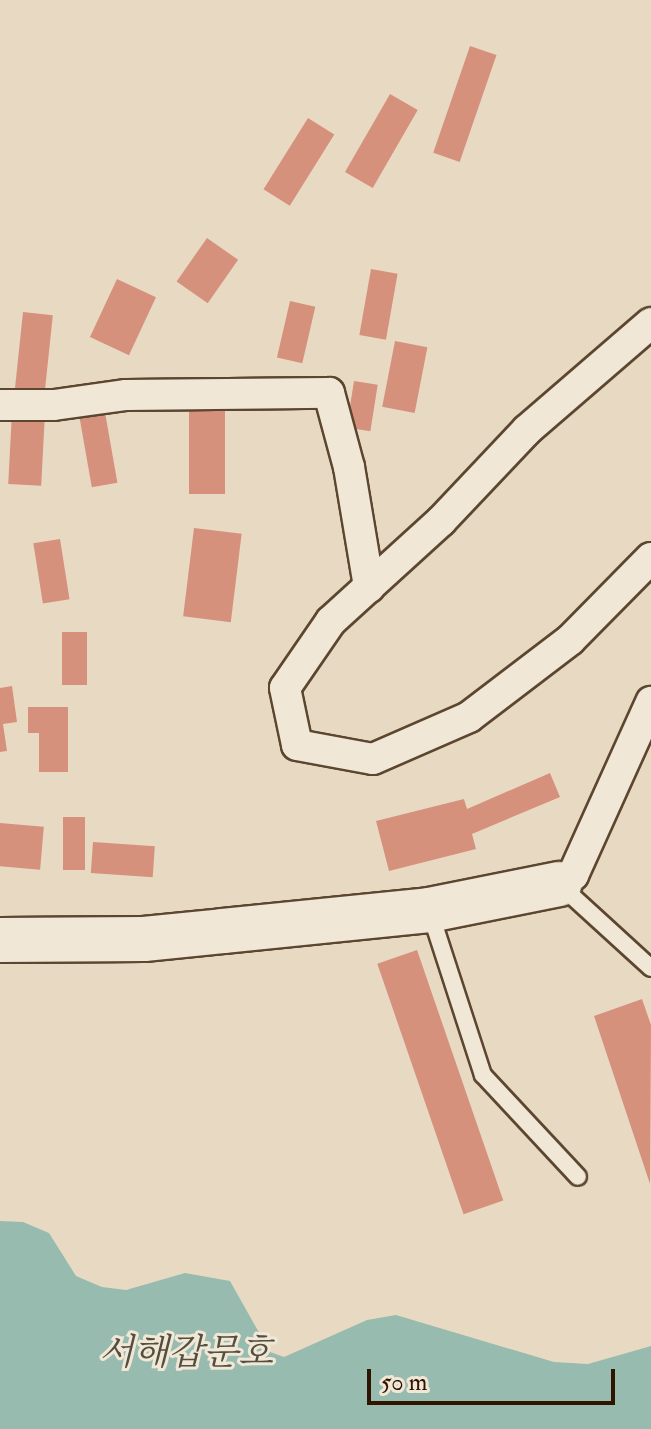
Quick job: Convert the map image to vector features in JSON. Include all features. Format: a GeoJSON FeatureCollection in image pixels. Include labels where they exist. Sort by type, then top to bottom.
{"type":"FeatureCollection","features":[{"type":"Feature","properties":{"kind":"street"},"geometry":{"type":"LineString","coordinates":[[651,323],[527,430],[441,521],[331,621],[285,688],[297,745],[373,759],[469,717],[570,640],[651,558]]}},
{"type":"Feature","properties":{"kind":"street"},"geometry":{"type":"LineString","coordinates":[[0,405],[54,405],[126,395],[329,393],[349,467],[369,587]]}},
{"type":"Feature","properties":{"kind":"street"},"geometry":{"type":"LineString","coordinates":[[0,940],[144,939],[429,910],[559,884],[573,875],[651,702]]}},
{"type":"Feature","properties":{"kind":"lane"},"geometry":{"type":"LineString","coordinates":[[559,884],[651,968]]}},
{"type":"Feature","properties":{"kind":"lane"},"geometry":{"type":"LineString","coordinates":[[429,910],[483,1075],[578,1177]]}},
{"type":"Feature","properties":{"kind":"water","name":"서해갑문호"},"geometry":{"type":"Polygon","coordinates":[[[0,1221],[23,1222],[49,1233],[76,1276],[102,1287],[126,1290],[185,1273],[230,1281],[270,1352],[284,1357],[367,1320],[396,1315],[554,1362],[588,1364],[651,1346],[651,1429],[0,1429],[0,1221]]]}},
{"type":"Feature","properties":{"kind":"building"},"geometry":{"type":"Polygon","coordinates":[[[470,46],[496,55],[460,162],[433,153],[470,46]]]}},
{"type":"Feature","properties":{"kind":"building"},"geometry":{"type":"Polygon","coordinates":[[[390,94],[418,110],[373,188],[345,172],[390,94]]]}},
{"type":"Feature","properties":{"kind":"building"},"geometry":{"type":"Polygon","coordinates":[[[308,118],[334,134],[290,206],[263,189],[308,118]]]}},
{"type":"Feature","properties":{"kind":"building"},"geometry":{"type":"Polygon","coordinates":[[[207,238],[238,260],[208,303],[177,281],[207,238]]]}},
{"type":"Feature","properties":{"kind":"building"},"geometry":{"type":"Polygon","coordinates":[[[371,269],[398,274],[386,340],[359,335],[371,269]]]}},
{"type":"Feature","properties":{"kind":"building"},"geometry":{"type":"Polygon","coordinates":[[[117,279],[156,297],[129,355],[90,337],[117,279]]]}},
{"type":"Feature","properties":{"kind":"building"},"geometry":{"type":"Polygon","coordinates":[[[290,301],[315,307],[302,363],[277,358],[290,301]]]}},
{"type":"Feature","properties":{"kind":"building"},"geometry":{"type":"Polygon","coordinates":[[[23,312],[53,315],[44,401],[14,398],[23,312]]]}},
{"type":"Feature","properties":{"kind":"building"},"geometry":{"type":"Polygon","coordinates":[[[395,341],[427,347],[415,413],[382,407],[395,341]]]}},
{"type":"Feature","properties":{"kind":"building"},"geometry":{"type":"Polygon","coordinates":[[[354,381],[378,385],[370,431],[347,427],[354,381]]]}},
{"type":"Feature","properties":{"kind":"building"},"geometry":{"type":"Polygon","coordinates":[[[189,398],[225,398],[225,494],[189,494],[189,398]]]}},
{"type":"Feature","properties":{"kind":"building"},"geometry":{"type":"Polygon","coordinates":[[[103,401],[117,483],[92,487],[77,406],[103,401]]]}},
{"type":"Feature","properties":{"kind":"building"},"geometry":{"type":"Polygon","coordinates":[[[12,412],[45,414],[41,486],[8,484],[12,412]]]}},
{"type":"Feature","properties":{"kind":"building"},"geometry":{"type":"Polygon","coordinates":[[[194,528],[242,534],[231,622],[183,616],[194,528]]]}},
{"type":"Feature","properties":{"kind":"building"},"geometry":{"type":"Polygon","coordinates":[[[60,539],[70,599],[43,603],[33,543],[60,539]]]}},
{"type":"Feature","properties":{"kind":"building"},"geometry":{"type":"Polygon","coordinates":[[[62,632],[87,632],[87,685],[62,685],[62,632]]]}},
{"type":"Feature","properties":{"kind":"building"},"geometry":{"type":"Polygon","coordinates":[[[12,686],[17,722],[3,724],[7,751],[0,752],[0,688],[12,686]]]}},
{"type":"Feature","properties":{"kind":"building"},"geometry":{"type":"Polygon","coordinates":[[[28,707],[68,707],[68,772],[39,772],[39,733],[28,733],[28,707]]]}},
{"type":"Feature","properties":{"kind":"building"},"geometry":{"type":"Polygon","coordinates":[[[550,773],[560,797],[472,834],[476,849],[389,871],[376,821],[464,799],[467,809],[550,773]]]}},
{"type":"Feature","properties":{"kind":"building"},"geometry":{"type":"Polygon","coordinates":[[[63,817],[85,817],[85,870],[63,870],[63,817]]]}},
{"type":"Feature","properties":{"kind":"building"},"geometry":{"type":"Polygon","coordinates":[[[0,823],[44,827],[40,870],[0,866],[0,823]]]}},
{"type":"Feature","properties":{"kind":"building"},"geometry":{"type":"Polygon","coordinates":[[[93,842],[155,846],[153,877],[91,873],[93,842]]]}},
{"type":"Feature","properties":{"kind":"building"},"geometry":{"type":"Polygon","coordinates":[[[417,950],[503,1201],[464,1214],[377,964],[417,950]]]}},
{"type":"Feature","properties":{"kind":"building"},"geometry":{"type":"Polygon","coordinates":[[[642,999],[651,1025],[650,1184],[594,1016],[642,999]]]}}]}
